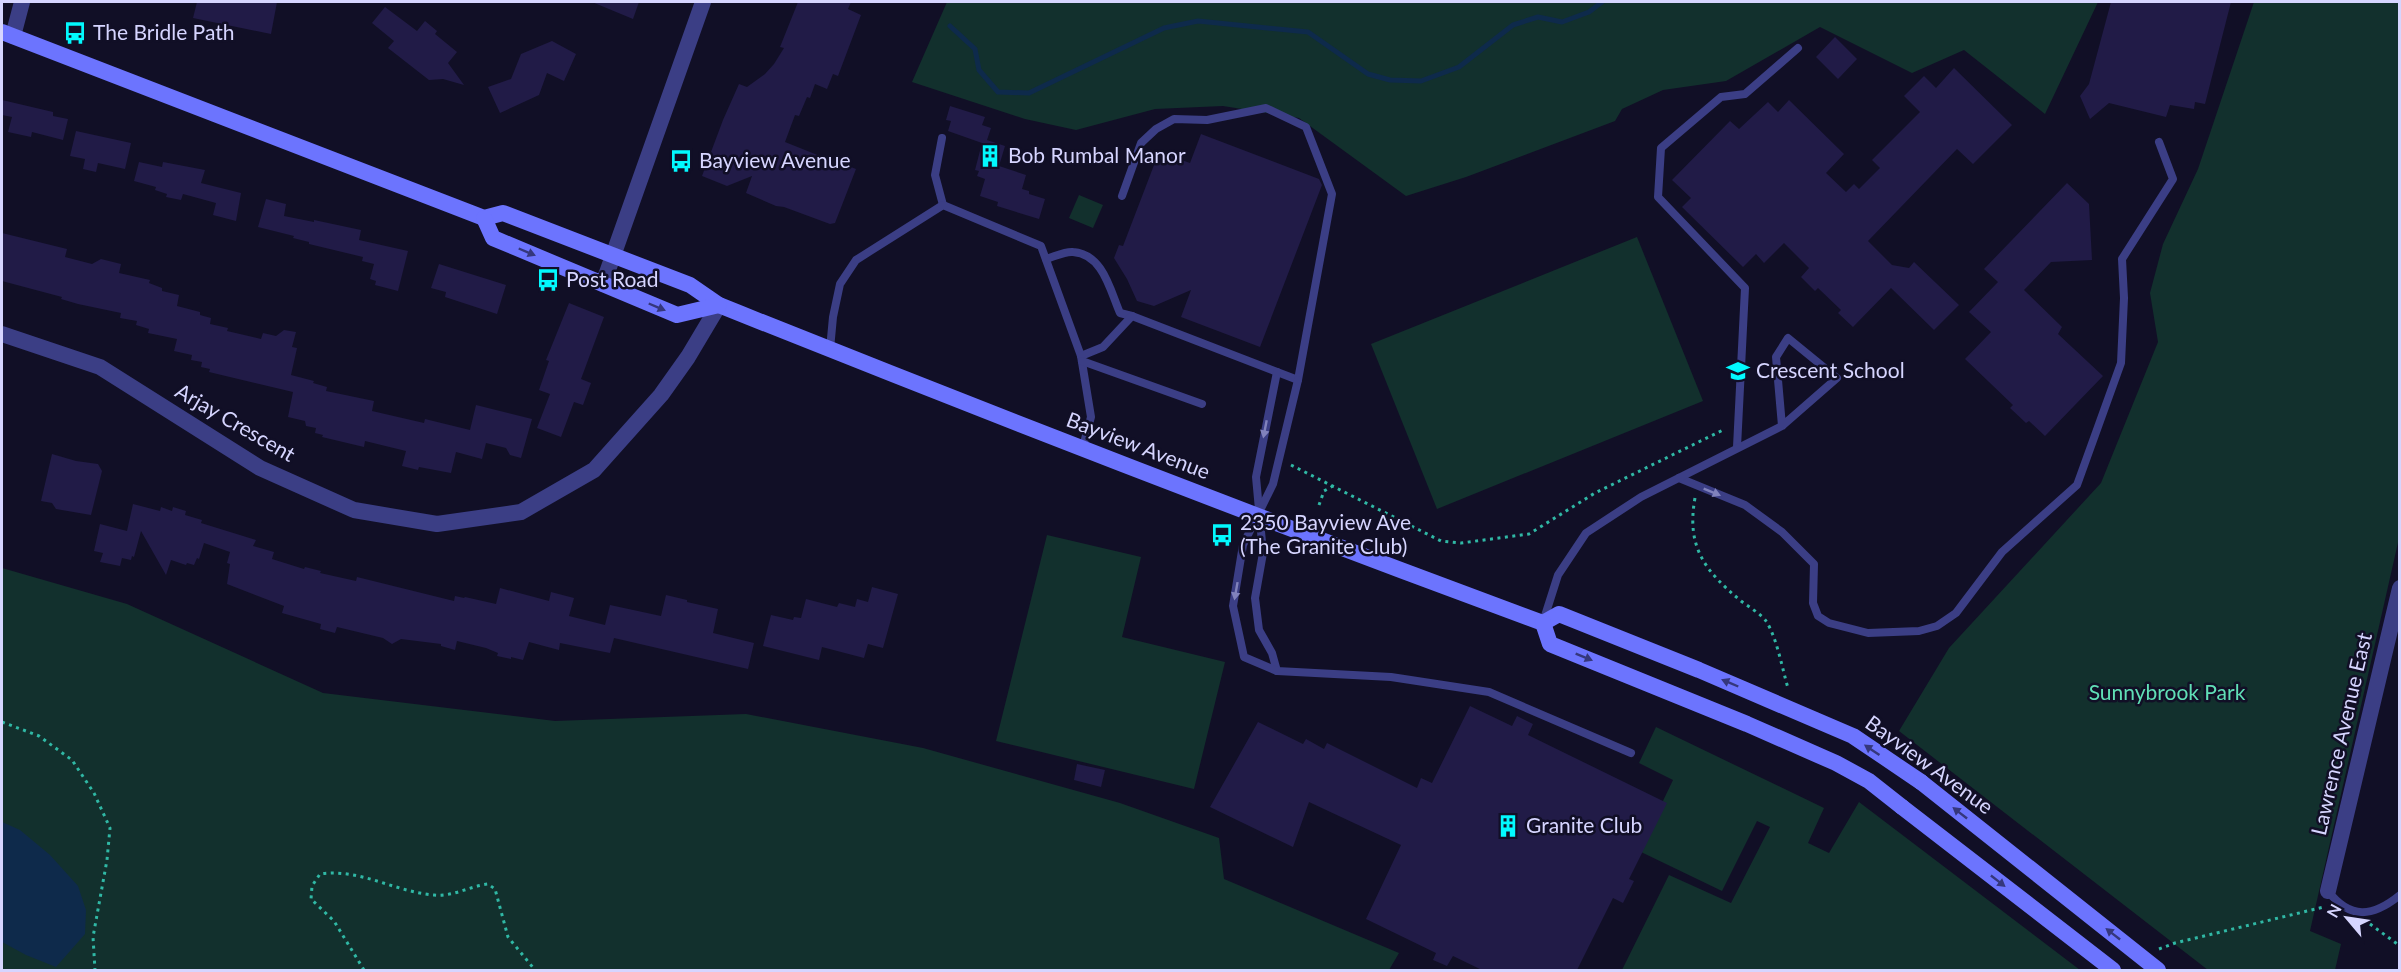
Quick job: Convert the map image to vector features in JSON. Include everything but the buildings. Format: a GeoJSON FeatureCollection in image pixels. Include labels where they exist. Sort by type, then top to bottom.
{"type":"FeatureCollection","features":[{"type":"Feature","properties":{"kind":"main road","name":"Bayview Avenue"},"geometry":{"type":"LineString","coordinates":[[7,34],[484,218],[503,213],[690,285],[719,305],[1082,450],[1543,623],[1559,614],[1699,670],[1853,736],[1921,782],[2158,970]]}},
{"type":"Feature","properties":{"kind":"main road"},"geometry":{"type":"LineString","coordinates":[[484,218],[493,238],[677,315],[719,305]]}},
{"type":"Feature","properties":{"kind":"main road"},"geometry":{"type":"LineString","coordinates":[[1543,623],[1550,644],[1738,720],[1836,763],[1869,781],[2113,970]]}},
{"type":"Feature","properties":{"kind":"street"},"geometry":{"type":"LineString","coordinates":[[7,34],[22,2]]}},
{"type":"Feature","properties":{"kind":"street"},"geometry":{"type":"LineString","coordinates":[[603,284],[704,2]]}},
{"type":"Feature","properties":{"kind":"street","name":"Arjay Crescent"},"geometry":{"type":"LineString","coordinates":[[2,334],[100,367],[260,468],[354,510],[437,524],[521,512],[594,470],[661,395],[688,357],[719,305]]}},
{"type":"Feature","properties":{"kind":"street","name":"Lawrence Avenue East"},"geometry":{"type":"LineString","coordinates":[[2332,897],[2400,588]]}},
{"type":"Feature","properties":{"kind":"lane"},"geometry":{"type":"LineString","coordinates":[[1737,447],[1745,288],[1658,196],[1661,148],[1721,97],[1745,94],[1798,48]]}},
{"type":"Feature","properties":{"kind":"lane"},"geometry":{"type":"LineString","coordinates":[[1122,196],[1141,143],[1156,129],[1174,119],[1207,120],[1266,108],[1306,127],[1332,194],[1299,380],[1273,484],[1243,545],[1233,606],[1244,657],[1277,671],[1391,677],[1489,692],[1631,753]]}},
{"type":"Feature","properties":{"kind":"lane"},"geometry":{"type":"LineString","coordinates":[[942,138],[935,175],[943,205]]}},
{"type":"Feature","properties":{"kind":"lane"},"geometry":{"type":"LineString","coordinates":[[1679,478],[1744,505],[1782,532],[1814,564],[1813,603],[1818,616],[1829,623],[1868,633],[1919,631],[1937,626],[1956,613],[2002,552],[2077,485],[2121,363],[2124,298],[2122,259],[2173,179],[2159,142]]}},
{"type":"Feature","properties":{"kind":"lane"},"geometry":{"type":"LineString","coordinates":[[943,205],[1041,246],[1082,358],[1091,417],[1082,450]]}},
{"type":"Feature","properties":{"kind":"lane"},"geometry":{"type":"LineString","coordinates":[[830,349],[833,317],[840,284],[856,260],[943,205]]}},
{"type":"Feature","properties":{"kind":"lane"},"geometry":{"type":"LineString","coordinates":[[1046,259],[1072,251],[1091,260],[1100,266],[1120,313],[1299,380]]}},
{"type":"Feature","properties":{"kind":"lane"},"geometry":{"type":"LineString","coordinates":[[1082,358],[1103,347],[1132,316]]}},
{"type":"Feature","properties":{"kind":"lane"},"geometry":{"type":"LineString","coordinates":[[1543,623],[1558,575],[1586,533],[1641,497],[1782,426],[1837,378],[1788,338],[1776,357],[1782,426]]}},
{"type":"Feature","properties":{"kind":"lane"},"geometry":{"type":"LineString","coordinates":[[1082,358],[1202,404]]}},
{"type":"Feature","properties":{"kind":"lane"},"geometry":{"type":"LineString","coordinates":[[1277,372],[1256,477],[1263,553],[1255,598],[1259,630],[1272,653],[1277,671]]}},
{"type":"Feature","properties":{"kind":"lane"},"geometry":{"type":"LineString","coordinates":[[2332,897],[2354,912],[2382,909],[2400,895]]}},
{"type":"Feature","properties":{"kind":"path"},"geometry":{"type":"LineString","coordinates":[[1279,458],[1441,541],[1461,543],[1528,534],[1595,493],[1739,422]]}},
{"type":"Feature","properties":{"kind":"path"},"geometry":{"type":"LineString","coordinates":[[1319,505],[1324,490],[1333,486]]}},
{"type":"Feature","properties":{"kind":"path"},"geometry":{"type":"LineString","coordinates":[[1697,486],[1692,517],[1694,542],[1704,565],[1726,588],[1766,621],[1788,688]]}},
{"type":"Feature","properties":{"kind":"path"},"geometry":{"type":"LineString","coordinates":[[2,722],[39,736],[72,760],[94,793],[110,828],[107,860],[93,937],[95,970]]}},
{"type":"Feature","properties":{"kind":"path"},"geometry":{"type":"LineString","coordinates":[[363,970],[334,921],[311,899],[312,886],[320,874],[336,872],[436,896],[488,884],[495,889],[508,937],[535,970]]}},
{"type":"Feature","properties":{"kind":"path"},"geometry":{"type":"LineString","coordinates":[[2175,943],[2332,897]]}},
{"type":"Feature","properties":{"kind":"path"},"geometry":{"type":"LineString","coordinates":[[2354,912],[2400,946]]}},
{"type":"Feature","properties":{"kind":"green space"},"geometry":{"type":"Polygon","coordinates":[[[947,2],[2098,2],[2045,114],[1964,50],[1912,73],[1820,27],[1726,81],[1663,90],[1622,109],[1615,121],[1466,177],[1406,196],[1299,118],[1223,106],[1155,109],[1076,130],[1025,119],[912,82],[947,2]]]}},
{"type":"Feature","properties":{"kind":"green space","name":"Sunnybrook Park"},"geometry":{"type":"Polygon","coordinates":[[[2254,2],[2399,2],[2399,538],[2310,931],[2341,944],[2335,970],[2208,970],[1899,731],[1949,648],[2101,483],[2158,342],[2150,293],[2163,244],[2198,169],[2254,2]]]}},
{"type":"Feature","properties":{"kind":"green space"},"geometry":{"type":"Polygon","coordinates":[[[1079,195],[1103,205],[1093,228],[1069,218],[1079,195]]]}},
{"type":"Feature","properties":{"kind":"green space"},"geometry":{"type":"Polygon","coordinates":[[[1637,237],[1703,401],[1437,509],[1371,344],[1637,237]]]}},
{"type":"Feature","properties":{"kind":"green space"},"geometry":{"type":"Polygon","coordinates":[[[1047,535],[1141,557],[1122,637],[1225,662],[1194,789],[996,741],[1047,535]]]}},
{"type":"Feature","properties":{"kind":"green space"},"geometry":{"type":"Polygon","coordinates":[[[2,568],[127,604],[323,693],[555,721],[746,714],[923,748],[1120,803],[1219,838],[1224,879],[1399,953],[1389,970],[2,970],[2,568]]]}},
{"type":"Feature","properties":{"kind":"green space"},"geometry":{"type":"Polygon","coordinates":[[[1656,727],[1824,808],[1808,843],[1829,853],[1859,802],[2080,970],[1622,970],[1669,875],[1731,903],[1770,827],[1757,821],[1722,891],[1639,851],[1673,780],[1639,763],[1656,727]]]}},
{"type":"Feature","properties":{"kind":"water"},"geometry":{"type":"Polygon","coordinates":[[[2,822],[20,830],[50,855],[78,886],[86,910],[85,934],[56,967],[2,942],[2,822]]]}},
{"type":"Feature","properties":{"kind":"waterway"},"geometry":{"type":"LineString","coordinates":[[950,26],[975,49],[979,70],[998,92],[1029,93],[1164,28],[1198,21],[1308,32],[1368,74],[1390,80],[1421,81],[1459,67],[1513,25],[1538,17],[1562,22],[1589,12],[1602,2]]}},
{"type":"Feature","properties":{"kind":"place","name":"The Bridle Path"},"geometry":{"type":"Point","coordinates":[75,33]}},
{"type":"Feature","properties":{"kind":"place","name":"Bob Rumbal Manor"},"geometry":{"type":"Point","coordinates":[990,156]}},
{"type":"Feature","properties":{"kind":"place","name":"Bayview Avenue"},"geometry":{"type":"Point","coordinates":[681,161]}},
{"type":"Feature","properties":{"kind":"place","name":"Post Road"},"geometry":{"type":"Point","coordinates":[548,280]}},
{"type":"Feature","properties":{"kind":"place","name":"Crescent School"},"geometry":{"type":"Point","coordinates":[1738,371]}},
{"type":"Feature","properties":{"kind":"place","name":"2350 Bayview Ave (The Granite Club)"},"geometry":{"type":"Point","coordinates":[1222,535]}},
{"type":"Feature","properties":{"kind":"place","name":"Granite Club"},"geometry":{"type":"Point","coordinates":[1508,826]}}]}
